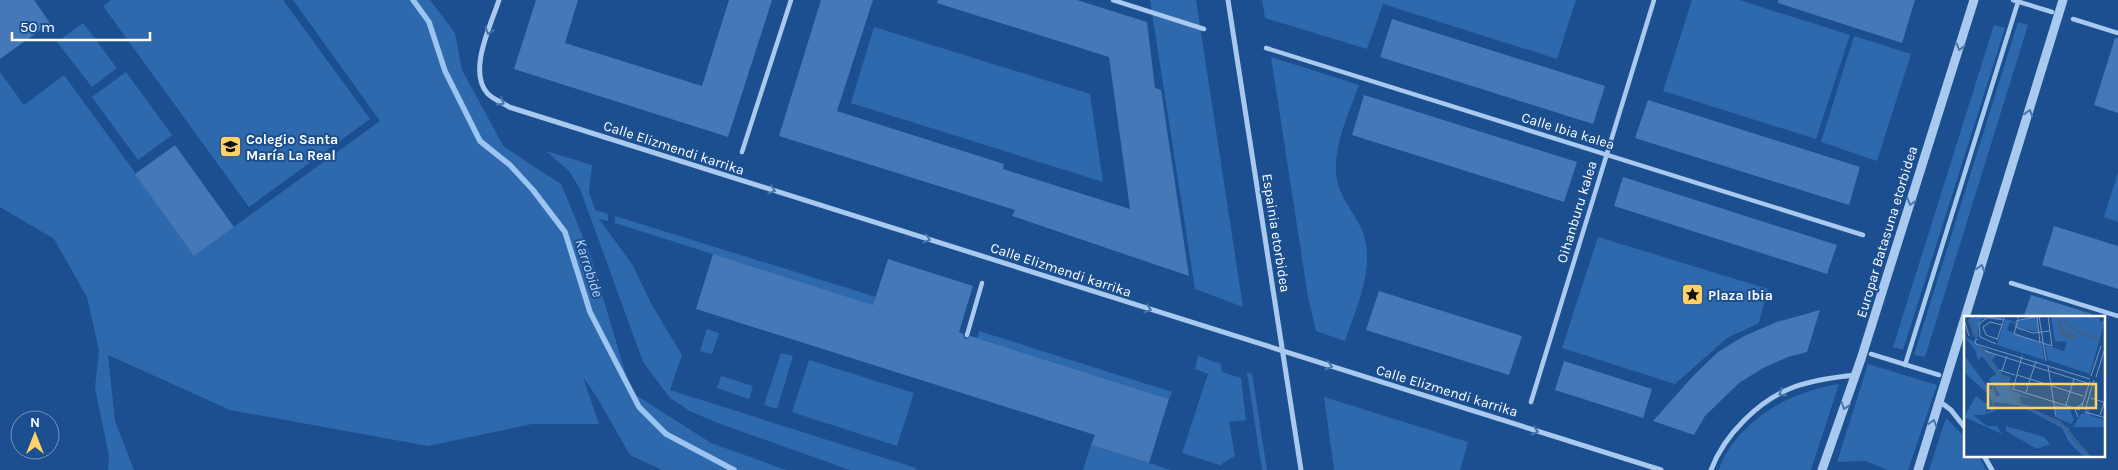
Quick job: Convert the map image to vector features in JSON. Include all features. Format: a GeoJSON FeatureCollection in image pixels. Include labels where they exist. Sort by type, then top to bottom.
{"type":"FeatureCollection","features":[{"type":"Feature","properties":{"kind":"street","name":"Calle Elizmendi karrika"},"geometry":{"type":"LineString","coordinates":[[499,0],[479,62],[480,80],[488,94],[509,107],[1661,470]]}},
{"type":"Feature","properties":{"kind":"street"},"geometry":{"type":"LineString","coordinates":[[742,152],[790,0]]}},
{"type":"Feature","properties":{"kind":"street"},"geometry":{"type":"LineString","coordinates":[[1113,0],[1204,28]]}},
{"type":"Feature","properties":{"kind":"street","name":"Espainia etorbidea"},"geometry":{"type":"LineString","coordinates":[[1228,0],[1301,470]]}},
{"type":"Feature","properties":{"kind":"street","name":"Oihanburu kalea"},"geometry":{"type":"LineString","coordinates":[[1531,402],[1654,0]]}},
{"type":"Feature","properties":{"kind":"street","name":"Europar Batasuna etorbidea"},"geometry":{"type":"LineString","coordinates":[[1822,470],[1856,375],[1974,0]]}},
{"type":"Feature","properties":{"kind":"street"},"geometry":{"type":"LineString","coordinates":[[1966,316],[2063,0]]}},
{"type":"Feature","properties":{"kind":"street"},"geometry":{"type":"LineString","coordinates":[[1905,365],[2016,1],[2052,12]]}},
{"type":"Feature","properties":{"kind":"street"},"geometry":{"type":"LineString","coordinates":[[2072,19],[2118,33]]}},
{"type":"Feature","properties":{"kind":"street","name":"Calle Ibia kalea"},"geometry":{"type":"LineString","coordinates":[[1266,48],[1863,235]]}},
{"type":"Feature","properties":{"kind":"street"},"geometry":{"type":"LineString","coordinates":[[967,335],[982,283]]}},
{"type":"Feature","properties":{"kind":"street"},"geometry":{"type":"LineString","coordinates":[[2011,283],[2118,316]]}},
{"type":"Feature","properties":{"kind":"street"},"geometry":{"type":"LineString","coordinates":[[1918,470],[1964,324]]}},
{"type":"Feature","properties":{"kind":"street"},"geometry":{"type":"LineString","coordinates":[[1871,354],[1938,375]]}},
{"type":"Feature","properties":{"kind":"street"},"geometry":{"type":"LineString","coordinates":[[1711,470],[1724,445],[1742,423],[1763,404],[1793,387],[1820,379],[1856,375]]}},
{"type":"Feature","properties":{"kind":"street"},"geometry":{"type":"LineString","coordinates":[[1940,402],[1951,410],[1964,427]]}},
{"type":"Feature","properties":{"kind":"street"},"geometry":{"type":"LineString","coordinates":[[1985,458],[1992,470]]}},
{"type":"Feature","properties":{"kind":"shaded area"},"geometry":{"type":"Polygon","coordinates":[[[111,0],[283,0],[370,119],[249,207],[103,6],[111,0]]]}},
{"type":"Feature","properties":{"kind":"shaded area"},"geometry":{"type":"Polygon","coordinates":[[[293,0],[430,0],[455,33],[462,70],[504,147],[561,184],[590,254],[631,392],[711,443],[786,470],[662,470],[630,455],[583,377],[599,424],[532,424],[428,446],[230,410],[108,355],[115,421],[134,470],[108,470],[109,456],[95,388],[99,350],[87,297],[54,239],[0,207],[0,72],[24,105],[64,75],[195,255],[380,121],[293,0]]]}},
{"type":"Feature","properties":{"kind":"shaded area"},"geometry":{"type":"Polygon","coordinates":[[[1150,0],[1196,0],[1243,307],[1195,289],[1150,0]]]}},
{"type":"Feature","properties":{"kind":"shaded area"},"geometry":{"type":"Polygon","coordinates":[[[1262,0],[1576,0],[1557,59],[1383,4],[1367,49],[1265,18],[1262,0]]]}},
{"type":"Feature","properties":{"kind":"shaded area"},"geometry":{"type":"Polygon","coordinates":[[[1692,0],[1739,0],[1850,35],[1816,139],[1663,91],[1692,0]]]}},
{"type":"Feature","properties":{"kind":"shaded area"},"geometry":{"type":"Polygon","coordinates":[[[2018,22],[2028,25],[1925,357],[1914,355],[2018,22]]]}},
{"type":"Feature","properties":{"kind":"shaded area"},"geometry":{"type":"Polygon","coordinates":[[[83,23],[117,68],[92,87],[57,42],[83,23]]]}},
{"type":"Feature","properties":{"kind":"shaded area"},"geometry":{"type":"Polygon","coordinates":[[[1994,25],[2005,28],[1903,350],[1893,347],[1994,25]]]}},
{"type":"Feature","properties":{"kind":"shaded area"},"geometry":{"type":"Polygon","coordinates":[[[874,27],[1090,94],[1103,182],[851,103],[874,27]]]}},
{"type":"Feature","properties":{"kind":"shaded area"},"geometry":{"type":"Polygon","coordinates":[[[1854,36],[1911,54],[1877,161],[1821,142],[1854,36]]]}},
{"type":"Feature","properties":{"kind":"shaded area"},"geometry":{"type":"Polygon","coordinates":[[[1271,57],[1359,85],[1344,126],[1336,158],[1338,185],[1365,238],[1367,253],[1364,283],[1345,341],[1316,331],[1308,297],[1271,57]]]}},
{"type":"Feature","properties":{"kind":"shaded area"},"geometry":{"type":"Polygon","coordinates":[[[126,72],[172,135],[138,160],[92,97],[126,72]]]}},
{"type":"Feature","properties":{"kind":"shaded area"},"geometry":{"type":"Polygon","coordinates":[[[546,151],[592,165],[589,192],[595,210],[608,214],[608,221],[599,219],[632,264],[652,305],[682,355],[670,390],[916,468],[915,470],[850,470],[715,422],[690,411],[670,398],[643,362],[580,189],[569,171],[546,151]]]}},
{"type":"Feature","properties":{"kind":"shaded area"},"geometry":{"type":"Polygon","coordinates":[[[2118,172],[2118,222],[2104,217],[2118,172]]]}},
{"type":"Feature","properties":{"kind":"shaded area"},"geometry":{"type":"Polygon","coordinates":[[[615,216],[876,297],[873,305],[615,223],[615,216]]]}},
{"type":"Feature","properties":{"kind":"shaded area","name":"Plaza Ibia"},"geometry":{"type":"Polygon","coordinates":[[[1598,237],[1768,289],[1759,323],[1727,338],[1675,384],[1562,348],[1598,237]]]}},
{"type":"Feature","properties":{"kind":"shaded area"},"geometry":{"type":"Polygon","coordinates":[[[707,329],[719,333],[712,354],[700,351],[707,329]]]}},
{"type":"Feature","properties":{"kind":"shaded area"},"geometry":{"type":"Polygon","coordinates":[[[979,331],[1172,392],[1169,399],[977,338],[979,331]]]}},
{"type":"Feature","properties":{"kind":"shaded area"},"geometry":{"type":"Polygon","coordinates":[[[781,353],[793,356],[777,409],[764,405],[781,353]]]}},
{"type":"Feature","properties":{"kind":"shaded area"},"geometry":{"type":"Polygon","coordinates":[[[1198,356],[1221,364],[1222,372],[1241,378],[1246,420],[1229,422],[1235,456],[1220,465],[1182,453],[1208,374],[1195,369],[1198,356]]]}},
{"type":"Feature","properties":{"kind":"shaded area"},"geometry":{"type":"Polygon","coordinates":[[[809,360],[914,393],[897,446],[792,412],[809,360]]]}},
{"type":"Feature","properties":{"kind":"shaded area"},"geometry":{"type":"Polygon","coordinates":[[[1868,364],[1937,385],[1908,470],[1887,470],[1866,461],[1837,462],[1868,364]]]}},
{"type":"Feature","properties":{"kind":"shaded area"},"geometry":{"type":"Polygon","coordinates":[[[1247,372],[1252,374],[1267,470],[1262,470],[1247,372]]]}},
{"type":"Feature","properties":{"kind":"shaded area"},"geometry":{"type":"Polygon","coordinates":[[[721,376],[753,386],[749,399],[717,388],[721,376]]]}},
{"type":"Feature","properties":{"kind":"shaded area"},"geometry":{"type":"Polygon","coordinates":[[[1839,384],[1811,470],[1719,470],[1731,446],[1741,433],[1765,412],[1793,397],[1839,384]]]}},
{"type":"Feature","properties":{"kind":"shaded area"},"geometry":{"type":"Polygon","coordinates":[[[1324,397],[1468,442],[1460,470],[1334,470],[1324,397]]]}},
{"type":"Feature","properties":{"kind":"shaded area"},"geometry":{"type":"Polygon","coordinates":[[[1946,418],[1964,436],[1964,458],[1980,458],[1986,470],[1929,470],[1946,418]]]}},
{"type":"Feature","properties":{"kind":"shaded area"},"geometry":{"type":"Polygon","coordinates":[[[1091,445],[1171,470],[1083,470],[1091,445]]]}},
{"type":"Feature","properties":{"kind":"building"},"geometry":{"type":"Polygon","coordinates":[[[0,0],[34,0],[50,23],[0,59],[0,0]]]}},
{"type":"Feature","properties":{"kind":"building"},"geometry":{"type":"Polygon","coordinates":[[[536,0],[578,0],[565,43],[702,86],[729,0],[772,0],[728,137],[514,69],[536,0]]]}},
{"type":"Feature","properties":{"kind":"building"},"geometry":{"type":"Polygon","coordinates":[[[821,0],[873,0],[837,111],[1004,164],[1003,169],[1130,209],[1109,57],[937,3],[938,0],[1077,0],[1147,22],[1155,88],[1161,90],[1189,276],[1012,216],[1015,210],[779,136],[821,0]]]}},
{"type":"Feature","properties":{"kind":"building"},"geometry":{"type":"Polygon","coordinates":[[[1778,0],[1915,0],[1902,43],[1778,3],[1778,0]]]}},
{"type":"Feature","properties":{"kind":"building"},"geometry":{"type":"Polygon","coordinates":[[[1392,19],[1605,86],[1593,124],[1380,57],[1392,19]]]}},
{"type":"Feature","properties":{"kind":"building"},"geometry":{"type":"Polygon","coordinates":[[[2115,38],[2118,38],[2118,113],[2094,105],[2115,38]]]}},
{"type":"Feature","properties":{"kind":"building"},"geometry":{"type":"Polygon","coordinates":[[[1364,95],[1577,162],[1564,202],[1352,135],[1364,95]]]}},
{"type":"Feature","properties":{"kind":"building"},"geometry":{"type":"Polygon","coordinates":[[[1648,100],[1860,167],[1849,205],[1635,138],[1648,100]]]}},
{"type":"Feature","properties":{"kind":"building"},"geometry":{"type":"Polygon","coordinates":[[[175,145],[234,227],[194,256],[135,174],[175,145]]]}},
{"type":"Feature","properties":{"kind":"building"},"geometry":{"type":"Polygon","coordinates":[[[1623,177],[1837,245],[1827,274],[1614,206],[1623,177]]]}},
{"type":"Feature","properties":{"kind":"building"},"geometry":{"type":"Polygon","coordinates":[[[2054,226],[2118,246],[2118,289],[2042,265],[2054,226]]]}},
{"type":"Feature","properties":{"kind":"building"},"geometry":{"type":"Polygon","coordinates":[[[713,254],[873,305],[888,259],[973,286],[959,332],[963,334],[965,339],[971,336],[1169,399],[1149,463],[1091,445],[1095,435],[696,309],[713,254]]]}},
{"type":"Feature","properties":{"kind":"building"},"geometry":{"type":"Polygon","coordinates":[[[1379,291],[1522,336],[1509,375],[1366,330],[1379,291]]]}},
{"type":"Feature","properties":{"kind":"building"},"geometry":{"type":"Polygon","coordinates":[[[2031,295],[2092,314],[2092,316],[2024,316],[2031,295]]]}},
{"type":"Feature","properties":{"kind":"building"},"geometry":{"type":"Polygon","coordinates":[[[1820,310],[1807,352],[1788,357],[1763,368],[1739,383],[1705,416],[1694,435],[1653,421],[1693,376],[1718,352],[1744,336],[1777,322],[1820,310]]]}},
{"type":"Feature","properties":{"kind":"building"},"geometry":{"type":"Polygon","coordinates":[[[1564,361],[1652,389],[1643,418],[1555,390],[1564,361]]]}},
{"type":"Feature","properties":{"kind":"waterway","name":"Karrobide"},"geometry":{"type":"LineString","coordinates":[[413,0],[429,22],[445,71],[480,141],[510,165],[533,190],[565,232],[590,312],[639,407],[666,434],[734,470]]}},
{"type":"Feature","properties":{"kind":"place","name":"Colegio Santa María La Real"},"geometry":{"type":"Point","coordinates":[230,147]}},
{"type":"Feature","properties":{"kind":"place","name":"Plaza Ibia"},"geometry":{"type":"Point","coordinates":[1692,295]}}]}
